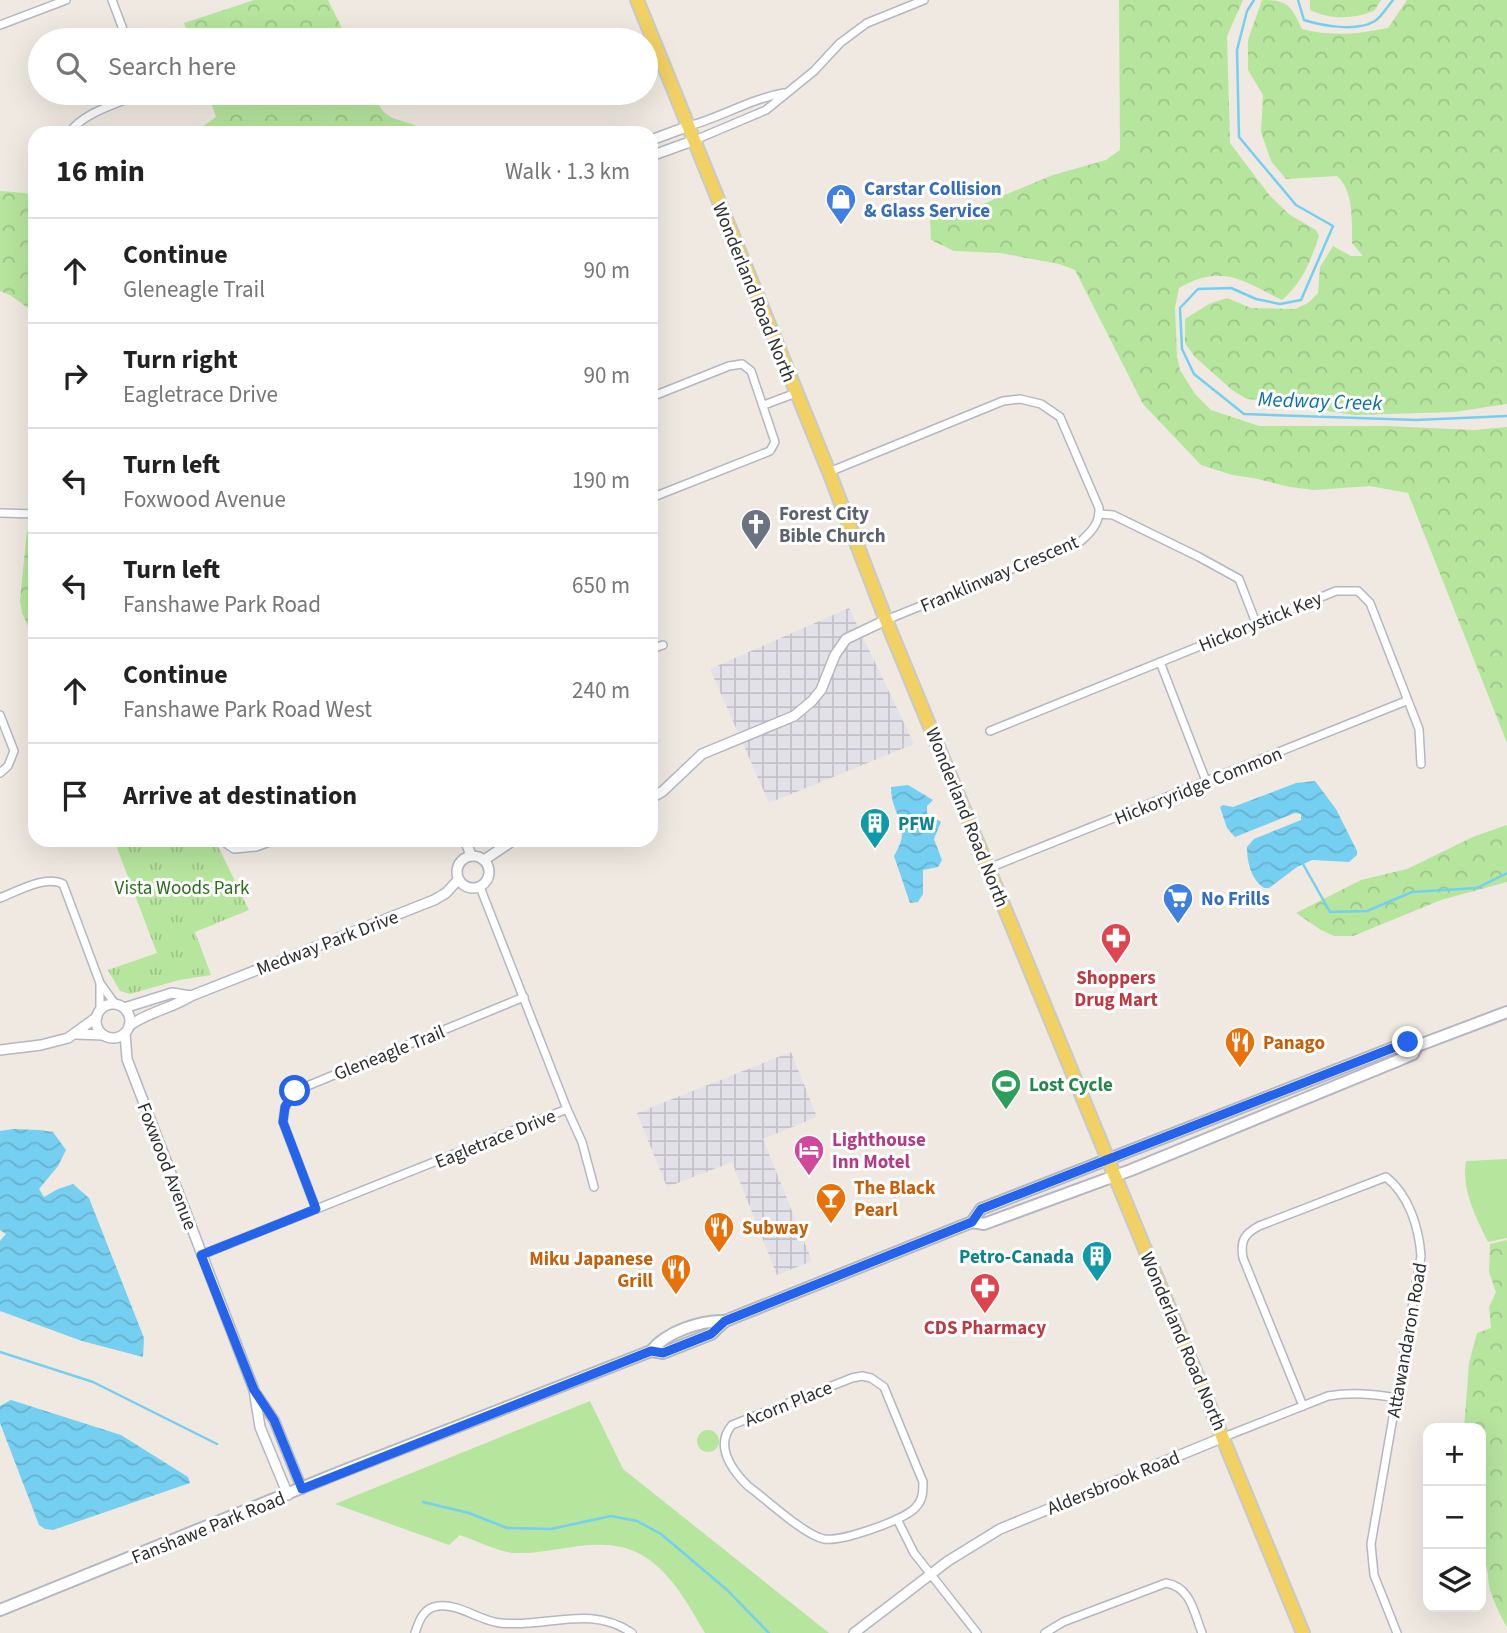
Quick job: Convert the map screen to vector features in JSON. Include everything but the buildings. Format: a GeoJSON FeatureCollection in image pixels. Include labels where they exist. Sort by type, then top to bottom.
{"type":"FeatureCollection","features":[{"type":"Feature","properties":{"kind":"main road","name":"Wonderland Road North"},"geometry":{"type":"LineString","coordinates":[[636,0],[648,28]]}},
{"type":"Feature","properties":{"kind":"main road","name":"Wonderland Road North"},"geometry":{"type":"LineString","coordinates":[[658,52],[829,472],[886,620],[1303,1633]]}},
{"type":"Feature","properties":{"kind":"main road"},"geometry":{"type":"LineString","coordinates":[[1417,1046],[1507,1012]]}},
{"type":"Feature","properties":{"kind":"main road","name":"Fanshawe Park Road"},"geometry":{"type":"LineString","coordinates":[[0,1610],[338,1473],[651,1351],[659,1341],[709,1320],[725,1321],[972,1222],[984,1224],[1116,1175],[1413,1054],[1417,1046],[1408,1042],[1109,1158],[981,1209],[972,1222]]}},
{"type":"Feature","properties":{"kind":"street"},"geometry":{"type":"LineString","coordinates":[[0,25],[66,0]]}},
{"type":"Feature","properties":{"kind":"street"},"geometry":{"type":"LineString","coordinates":[[111,0],[122,28]]}},
{"type":"Feature","properties":{"kind":"street"},"geometry":{"type":"LineString","coordinates":[[658,153],[766,110],[814,71],[840,43],[867,23],[911,2],[924,0]]}},
{"type":"Feature","properties":{"kind":"street"},"geometry":{"type":"LineString","coordinates":[[658,137],[704,122],[763,97],[785,93]]}},
{"type":"Feature","properties":{"kind":"street"},"geometry":{"type":"LineString","coordinates":[[74,126],[84,118],[114,105]]}},
{"type":"Feature","properties":{"kind":"street"},"geometry":{"type":"LineString","coordinates":[[658,394],[729,366],[742,364],[751,371],[775,437],[774,447],[770,452],[658,495]]}},
{"type":"Feature","properties":{"kind":"street"},"geometry":{"type":"LineString","coordinates":[[764,405],[796,393]]}},
{"type":"Feature","properties":{"kind":"street"},"geometry":{"type":"LineString","coordinates":[[829,472],[1003,401],[1020,399],[1041,404],[1059,417],[1099,508],[1099,514],[1113,515],[1239,579],[1256,623]]}},
{"type":"Feature","properties":{"kind":"street"},"geometry":{"type":"LineString","coordinates":[[0,513],[28,514]]}},
{"type":"Feature","properties":{"kind":"street","name":"Franklinway Crescent"},"geometry":{"type":"LineString","coordinates":[[886,620],[1081,541],[1092,531],[1099,514]]}},
{"type":"Feature","properties":{"kind":"street","name":"Hickorystick Key"},"geometry":{"type":"LineString","coordinates":[[990,731],[1336,591],[1358,591],[1370,603],[1421,735],[1421,764]]}},
{"type":"Feature","properties":{"kind":"street"},"geometry":{"type":"LineString","coordinates":[[658,794],[702,754],[794,716],[804,709],[821,690],[835,655],[846,639],[886,620]]}},
{"type":"Feature","properties":{"kind":"street"},"geometry":{"type":"LineString","coordinates":[[658,647],[663,645]]}},
{"type":"Feature","properties":{"kind":"street"},"geometry":{"type":"LineString","coordinates":[[1160,662],[1206,781]]}},
{"type":"Feature","properties":{"kind":"street","name":"Hickoryridge Common"},"geometry":{"type":"LineString","coordinates":[[989,868],[1406,701]]}},
{"type":"Feature","properties":{"kind":"street"},"geometry":{"type":"LineString","coordinates":[[0,715],[14,751],[8,766],[0,773]]}},
{"type":"Feature","properties":{"kind":"street"},"geometry":{"type":"LineString","coordinates":[[231,847],[256,847]]}},
{"type":"Feature","properties":{"kind":"street"},"geometry":{"type":"LineString","coordinates":[[468,847],[471,855],[484,860],[489,870],[488,877],[480,887],[468,888],[458,880],[456,867],[460,861],[471,855]]}},
{"type":"Feature","properties":{"kind":"street"},"geometry":{"type":"LineString","coordinates":[[484,860],[504,847]]}},
{"type":"Feature","properties":{"kind":"street"},"geometry":{"type":"LineString","coordinates":[[0,898],[46,881],[56,880],[63,884],[100,984],[130,1017],[127,1030],[115,1038],[76,1034]]}},
{"type":"Feature","properties":{"kind":"street","name":"Medway Park Drive"},"geometry":{"type":"LineString","coordinates":[[127,1030],[139,1019],[176,1005],[191,996],[434,900],[446,893],[458,880]]}},
{"type":"Feature","properties":{"kind":"street","name":"Eagletrace Drive"},"geometry":{"type":"LineString","coordinates":[[201,1255],[567,1109],[480,887]]}},
{"type":"Feature","properties":{"kind":"street"},"geometry":{"type":"LineString","coordinates":[[100,984],[97,1027],[106,1036]]}},
{"type":"Feature","properties":{"kind":"street","name":"Medway Park Drive"},"geometry":{"type":"LineString","coordinates":[[120,1006],[172,993],[191,996]]}},
{"type":"Feature","properties":{"kind":"street","name":"Gleneagle Trail"},"geometry":{"type":"LineString","coordinates":[[316,1209],[283,1122],[285,1107],[295,1091],[524,997]]}},
{"type":"Feature","properties":{"kind":"street"},"geometry":{"type":"LineString","coordinates":[[0,1049],[41,1045],[68,1038],[110,1004],[120,1006]]}},
{"type":"Feature","properties":{"kind":"street","name":"Foxwood Avenue"},"geometry":{"type":"LineString","coordinates":[[127,1030],[128,1059],[254,1390],[260,1427],[288,1495]]}},
{"type":"Feature","properties":{"kind":"street","name":"Foxwood Avenue"},"geometry":{"type":"LineString","coordinates":[[106,1036],[128,1059]]}},
{"type":"Feature","properties":{"kind":"street"},"geometry":{"type":"LineString","coordinates":[[567,1109],[582,1142],[594,1187]]}},
{"type":"Feature","properties":{"kind":"street","name":"Attawandaron Road"},"geometry":{"type":"LineString","coordinates":[[1303,1406],[1243,1258],[1243,1238],[1259,1226],[1386,1177],[1401,1192],[1419,1233],[1420,1248],[1371,1544],[1374,1575],[1397,1633]]}},
{"type":"Feature","properties":{"kind":"street","name":"Acorn Place"},"geometry":{"type":"LineString","coordinates":[[852,1378],[871,1378],[884,1387],[923,1482],[919,1504],[897,1519],[844,1538],[818,1537],[740,1478],[726,1456],[725,1437],[732,1426],[744,1421],[852,1378]]}},
{"type":"Feature","properties":{"kind":"street","name":"Foxwood Avenue"},"geometry":{"type":"LineString","coordinates":[[254,1390],[274,1420],[302,1489]]}},
{"type":"Feature","properties":{"kind":"street","name":"Aldersbrook Road"},"geometry":{"type":"LineString","coordinates":[[854,1633],[979,1540],[1000,1529],[1328,1396],[1345,1393],[1397,1398]]}},
{"type":"Feature","properties":{"kind":"street"},"geometry":{"type":"LineString","coordinates":[[897,1519],[914,1553],[977,1633]]}},
{"type":"Feature","properties":{"kind":"street"},"geometry":{"type":"LineString","coordinates":[[1045,1633],[1063,1622],[1166,1583],[1176,1585],[1187,1594],[1202,1633]]}},
{"type":"Feature","properties":{"kind":"street"},"geometry":{"type":"LineString","coordinates":[[415,1633],[424,1614],[433,1607],[440,1606],[500,1623],[598,1618],[617,1624],[632,1633]]}},
{"type":"Feature","properties":{"kind":"shaded area"},"geometry":{"type":"Polygon","coordinates":[[[849,608],[914,744],[769,803],[710,669],[849,608]]]}},
{"type":"Feature","properties":{"kind":"shaded area"},"geometry":{"type":"Polygon","coordinates":[[[791,1052],[817,1117],[763,1139],[812,1261],[777,1275],[732,1162],[667,1187],[637,1113],[791,1052]]]}},
{"type":"Feature","properties":{"kind":"green space"},"geometry":{"type":"Polygon","coordinates":[[[254,0],[328,0],[342,28],[186,28],[184,23],[254,0]]]}},
{"type":"Feature","properties":{"kind":"green space"},"geometry":{"type":"Polygon","coordinates":[[[1119,0],[1243,0],[1227,36],[1230,143],[1270,196],[1290,215],[1316,230],[1319,236],[1301,279],[1282,300],[1244,281],[1220,276],[1194,281],[1179,288],[1175,308],[1177,356],[1180,370],[1195,394],[1211,410],[1259,426],[1387,426],[1474,430],[1507,427],[1507,743],[1408,493],[1370,486],[1314,490],[1290,487],[1232,475],[1201,465],[1143,404],[1075,270],[1059,264],[1000,253],[954,251],[931,240],[930,219],[983,204],[1053,175],[1106,160],[1120,150],[1119,0]]]}},
{"type":"Feature","properties":{"kind":"green space"},"geometry":{"type":"Polygon","coordinates":[[[1262,0],[1284,3],[1295,15],[1302,29],[1335,34],[1388,28],[1407,0],[1507,0],[1507,404],[1454,412],[1355,415],[1290,403],[1247,399],[1232,390],[1195,357],[1185,343],[1185,319],[1209,304],[1227,298],[1251,308],[1295,309],[1308,303],[1318,293],[1320,267],[1333,246],[1351,256],[1363,256],[1352,243],[1352,217],[1343,182],[1337,176],[1286,179],[1271,161],[1261,132],[1263,95],[1248,70],[1248,40],[1262,0]]]}},
{"type":"Feature","properties":{"kind":"green space"},"geometry":{"type":"Polygon","coordinates":[[[1310,0],[1381,0],[1374,11],[1342,17],[1326,16],[1310,10],[1310,0]]]}},
{"type":"Feature","properties":{"kind":"green space"},"geometry":{"type":"Polygon","coordinates":[[[212,105],[379,105],[394,119],[415,126],[204,126],[216,117],[212,105]]]}},
{"type":"Feature","properties":{"kind":"green space"},"geometry":{"type":"Polygon","coordinates":[[[0,191],[26,193],[28,308],[0,291],[0,191]]]}},
{"type":"Feature","properties":{"kind":"green space"},"geometry":{"type":"Polygon","coordinates":[[[27,531],[28,626],[20,600],[27,531]]]}},
{"type":"Feature","properties":{"kind":"green space"},"geometry":{"type":"Polygon","coordinates":[[[1507,825],[1507,882],[1441,900],[1353,936],[1334,936],[1296,913],[1361,880],[1407,869],[1475,836],[1507,825]]]}},
{"type":"Feature","properties":{"kind":"green space","name":"Vista Woods Park"},"geometry":{"type":"Polygon","coordinates":[[[117,847],[218,847],[249,910],[195,932],[211,975],[179,980],[130,994],[120,991],[108,970],[157,953],[117,847]]]}},
{"type":"Feature","properties":{"kind":"green space"},"geometry":{"type":"Polygon","coordinates":[[[1507,1159],[1507,1238],[1488,1242],[1474,1213],[1468,1192],[1466,1161],[1507,1159]]]}},
{"type":"Feature","properties":{"kind":"green space"},"geometry":{"type":"Polygon","coordinates":[[[1507,1240],[1507,1627],[1493,1599],[1486,1566],[1486,1423],[1464,1423],[1469,1363],[1477,1333],[1491,1328],[1489,1307],[1496,1292],[1489,1272],[1490,1244],[1507,1240]]]}},
{"type":"Feature","properties":{"kind":"green space"},"geometry":{"type":"Polygon","coordinates":[[[590,1401],[623,1469],[829,1633],[705,1633],[666,1575],[640,1554],[624,1548],[595,1545],[516,1553],[495,1549],[460,1535],[449,1545],[335,1504],[590,1401]]]}},
{"type":"Feature","properties":{"kind":"green space"},"geometry":{"type":"Polygon","coordinates":[[[708,1430],[716,1433],[719,1441],[716,1449],[708,1452],[700,1449],[697,1441],[700,1433],[708,1430]]]}},
{"type":"Feature","properties":{"kind":"water"},"geometry":{"type":"Polygon","coordinates":[[[1315,781],[1336,809],[1357,855],[1349,862],[1312,860],[1297,867],[1269,888],[1264,888],[1251,870],[1247,847],[1254,839],[1301,820],[1301,814],[1295,813],[1235,837],[1227,828],[1220,807],[1233,807],[1296,783],[1315,781]]]}},
{"type":"Feature","properties":{"kind":"water"},"geometry":{"type":"Polygon","coordinates":[[[908,785],[933,800],[927,806],[927,813],[941,822],[934,839],[942,860],[938,867],[923,870],[923,894],[918,902],[910,903],[894,856],[900,845],[902,828],[891,787],[908,785]]]}},
{"type":"Feature","properties":{"kind":"water"},"geometry":{"type":"Polygon","coordinates":[[[13,1129],[53,1132],[66,1150],[58,1166],[39,1189],[44,1197],[73,1184],[89,1198],[144,1338],[143,1357],[82,1341],[0,1311],[0,1241],[6,1234],[0,1230],[0,1131],[13,1129]]]}},
{"type":"Feature","properties":{"kind":"water"},"geometry":{"type":"Polygon","coordinates":[[[11,1400],[121,1435],[188,1477],[190,1483],[53,1530],[45,1529],[39,1525],[0,1423],[0,1406],[11,1400]]]}},
{"type":"Feature","properties":{"kind":"waterway","name":"Medway Creek"},"geometry":{"type":"LineString","coordinates":[[1254,0],[1247,11],[1237,50],[1239,137],[1296,205],[1333,226],[1301,300],[1280,304],[1256,299],[1231,288],[1198,289],[1180,308],[1182,349],[1194,374],[1244,414],[1416,420],[1507,416]]}},
{"type":"Feature","properties":{"kind":"waterway","name":"Medway Creek"},"geometry":{"type":"LineString","coordinates":[[1298,0],[1304,20],[1350,27],[1375,21],[1393,0]]}},
{"type":"Feature","properties":{"kind":"waterway"},"geometry":{"type":"LineString","coordinates":[[1303,864],[1330,912],[1367,911],[1412,892],[1477,888],[1507,873]]}},
{"type":"Feature","properties":{"kind":"waterway"},"geometry":{"type":"LineString","coordinates":[[0,1352],[93,1382],[217,1444]]}},
{"type":"Feature","properties":{"kind":"waterway"},"geometry":{"type":"LineString","coordinates":[[423,1502],[469,1513],[507,1528],[551,1529],[611,1516],[637,1521],[661,1534],[726,1589],[769,1633]]}},
{"type":"Feature","properties":{"kind":"place","name":"Carstar Collision & Glass Service"},"geometry":{"type":"Point","coordinates":[841,226]}},
{"type":"Feature","properties":{"kind":"place","name":"Forest City Bible Church"},"geometry":{"type":"Point","coordinates":[756,551]}},
{"type":"Feature","properties":{"kind":"place","name":"PFW"},"geometry":{"type":"Point","coordinates":[875,850]}},
{"type":"Feature","properties":{"kind":"place","name":"No Frills"},"geometry":{"type":"Point","coordinates":[1178,925]}},
{"type":"Feature","properties":{"kind":"place","name":"Shoppers Drug Mart"},"geometry":{"type":"Point","coordinates":[1116,965]}},
{"type":"Feature","properties":{"kind":"place","name":"Panago"},"geometry":{"type":"Point","coordinates":[1240,1069]}},
{"type":"Feature","properties":{"kind":"place","name":"Lost Cycle"},"geometry":{"type":"Point","coordinates":[1006,1111]}},
{"type":"Feature","properties":{"kind":"place","name":"Lighthouse Inn Motel"},"geometry":{"type":"Point","coordinates":[809,1177]}},
{"type":"Feature","properties":{"kind":"place","name":"The Black Pearl"},"geometry":{"type":"Point","coordinates":[831,1225]}},
{"type":"Feature","properties":{"kind":"place","name":"Subway"},"geometry":{"type":"Point","coordinates":[719,1254]}},
{"type":"Feature","properties":{"kind":"place","name":"Petro-Canada"},"geometry":{"type":"Point","coordinates":[1097,1283]}},
{"type":"Feature","properties":{"kind":"place","name":"Miku Japanese Grill"},"geometry":{"type":"Point","coordinates":[676,1296]}},
{"type":"Feature","properties":{"kind":"place","name":"CDS Pharmacy"},"geometry":{"type":"Point","coordinates":[985,1315]}},
{"type":"Feature","properties":{"kind":"route"},"geometry":{"type":"LineString","coordinates":[[295,1091],[285,1107],[283,1122],[316,1209],[201,1255],[254,1390],[274,1420],[302,1489],[651,1351],[663,1353],[711,1334],[725,1321],[972,1222],[981,1209],[1408,1042]]}}]}
